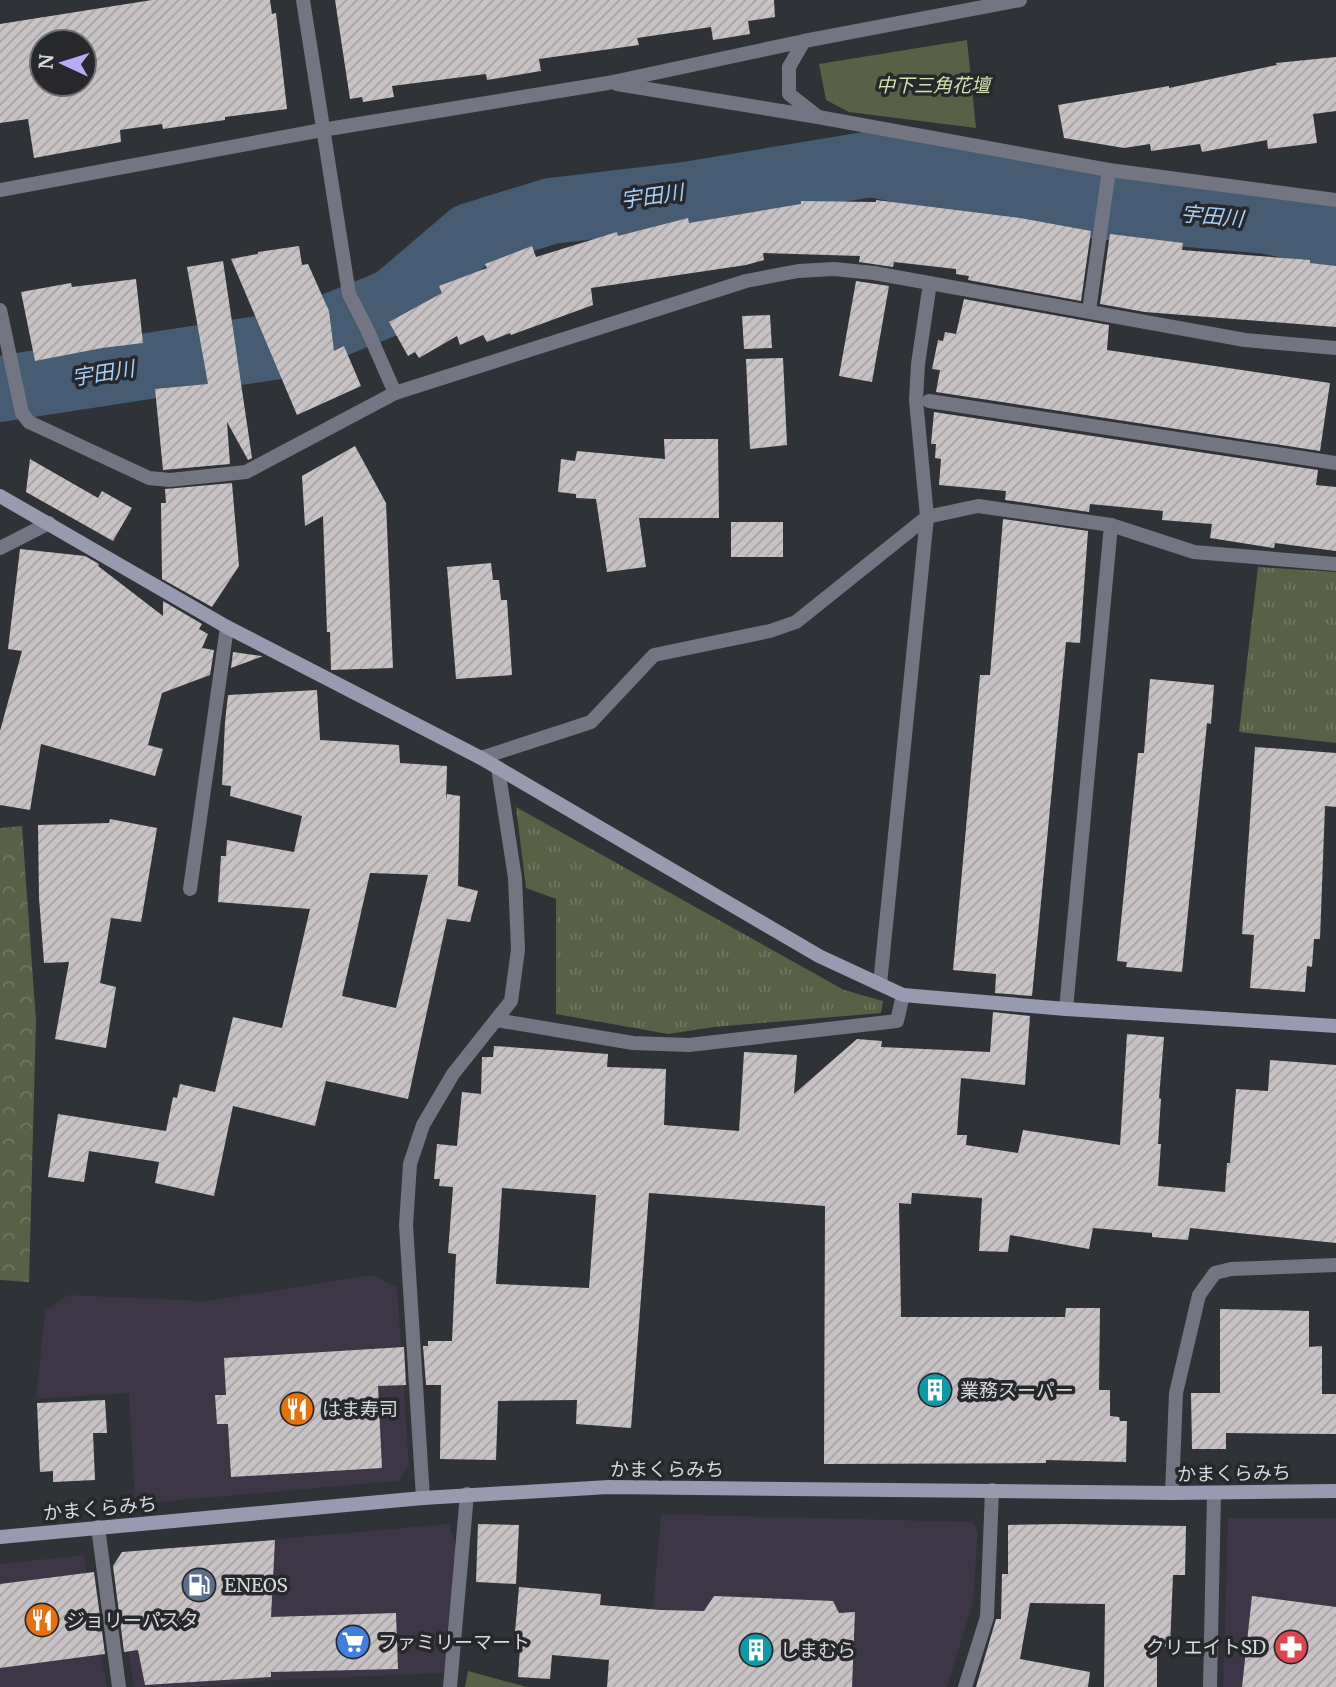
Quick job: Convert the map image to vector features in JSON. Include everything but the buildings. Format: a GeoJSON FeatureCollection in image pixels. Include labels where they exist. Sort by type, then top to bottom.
{"type":"FeatureCollection","features":[{"type":"Feature","properties":{"kind":"street"},"geometry":{"type":"LineString","coordinates":[[303,0],[349,294],[368,329],[395,394]]}},
{"type":"Feature","properties":{"kind":"street"},"geometry":{"type":"LineString","coordinates":[[0,190],[322,130],[608,83],[959,6],[1020,0]]}},
{"type":"Feature","properties":{"kind":"street"},"geometry":{"type":"LineString","coordinates":[[804,41],[789,67],[789,94],[818,117]]}},
{"type":"Feature","properties":{"kind":"street"},"geometry":{"type":"LineString","coordinates":[[608,83],[818,117],[1109,170],[1336,200]]}},
{"type":"Feature","properties":{"kind":"street"},"geometry":{"type":"LineString","coordinates":[[1090,311],[1109,170]]}},
{"type":"Feature","properties":{"kind":"street"},"geometry":{"type":"LineString","coordinates":[[0,310],[22,413],[29,422],[88,452],[149,478],[170,480],[246,472],[395,394],[746,281],[798,271],[834,269],[874,273],[1245,340],[1336,348]]}},
{"type":"Feature","properties":{"kind":"street"},"geometry":{"type":"LineString","coordinates":[[880,984],[927,517],[916,400],[918,364],[930,283]]}},
{"type":"Feature","properties":{"kind":"street"},"geometry":{"type":"LineString","coordinates":[[929,401],[1336,463]]}},
{"type":"Feature","properties":{"kind":"street"},"geometry":{"type":"LineString","coordinates":[[0,496],[227,627],[481,758],[819,956],[903,995],[1066,1009],[1336,1026]]}},
{"type":"Feature","properties":{"kind":"street"},"geometry":{"type":"LineString","coordinates":[[481,758],[591,722],[654,655],[770,631],[796,622],[927,517],[978,506],[1111,525],[1194,552],[1336,564]]}},
{"type":"Feature","properties":{"kind":"street"},"geometry":{"type":"LineString","coordinates":[[0,548],[49,523]]}},
{"type":"Feature","properties":{"kind":"street"},"geometry":{"type":"LineString","coordinates":[[1066,1009],[1111,525]]}},
{"type":"Feature","properties":{"kind":"street"},"geometry":{"type":"LineString","coordinates":[[190,889],[227,627]]}},
{"type":"Feature","properties":{"kind":"street"},"geometry":{"type":"LineString","coordinates":[[423,1498],[406,1226],[410,1164],[423,1125],[453,1074],[511,1001],[518,950],[515,878],[498,768]]}},
{"type":"Feature","properties":{"kind":"street"},"geometry":{"type":"LineString","coordinates":[[496,1020],[633,1043],[689,1045],[897,1021],[903,995]]}},
{"type":"Feature","properties":{"kind":"street"},"geometry":{"type":"LineString","coordinates":[[1172,1493],[1176,1393],[1199,1295],[1216,1273],[1231,1269],[1336,1265]]}},
{"type":"Feature","properties":{"kind":"street","name":"かまくらみち"},"geometry":{"type":"LineString","coordinates":[[0,1537],[467,1494],[609,1487],[1172,1493],[1336,1490]]}},
{"type":"Feature","properties":{"kind":"street"},"geometry":{"type":"LineString","coordinates":[[965,1687],[986,1618],[992,1490]]}},
{"type":"Feature","properties":{"kind":"street"},"geometry":{"type":"LineString","coordinates":[[1210,1687],[1213,1493]]}},
{"type":"Feature","properties":{"kind":"street"},"geometry":{"type":"LineString","coordinates":[[450,1687],[467,1494]]}},
{"type":"Feature","properties":{"kind":"street"},"geometry":{"type":"LineString","coordinates":[[98,1527],[119,1687]]}},
{"type":"Feature","properties":{"kind":"shaded area"},"geometry":{"type":"Polygon","coordinates":[[[372,1275],[397,1287],[409,1467],[398,1481],[135,1504],[129,1393],[36,1399],[45,1311],[68,1295],[207,1301],[372,1275]]]}},
{"type":"Feature","properties":{"kind":"shaded area"},"geometry":{"type":"Polygon","coordinates":[[[661,1514],[972,1522],[978,1531],[973,1603],[947,1687],[646,1687],[661,1514]]]}},
{"type":"Feature","properties":{"kind":"shaded area"},"geometry":{"type":"Polygon","coordinates":[[[1228,1518],[1336,1518],[1336,1687],[1223,1687],[1228,1518]]]}},
{"type":"Feature","properties":{"kind":"shaded area"},"geometry":{"type":"Polygon","coordinates":[[[449,1524],[457,1549],[444,1673],[274,1680],[197,1687],[134,1687],[115,1563],[122,1552],[449,1524]]]}},
{"type":"Feature","properties":{"kind":"shaded area"},"geometry":{"type":"Polygon","coordinates":[[[84,1555],[107,1687],[0,1687],[0,1564],[84,1555]]]}},
{"type":"Feature","properties":{"kind":"green space","name":"中下三角花壇"},"geometry":{"type":"Polygon","coordinates":[[[967,40],[976,128],[849,112],[826,100],[819,64],[967,40]]]}},
{"type":"Feature","properties":{"kind":"green space"},"geometry":{"type":"Polygon","coordinates":[[[1258,567],[1336,572],[1336,743],[1239,732],[1258,567]]]}},
{"type":"Feature","properties":{"kind":"green space"},"geometry":{"type":"Polygon","coordinates":[[[516,807],[844,990],[883,1001],[881,1013],[714,1027],[668,1034],[556,1014],[556,899],[526,888],[516,807]]]}},
{"type":"Feature","properties":{"kind":"green space"},"geometry":{"type":"Polygon","coordinates":[[[22,826],[36,1020],[29,1282],[0,1280],[0,828],[22,826]]]}},
{"type":"Feature","properties":{"kind":"green space"},"geometry":{"type":"Polygon","coordinates":[[[468,1671],[527,1687],[465,1687],[468,1671]]]}},
{"type":"Feature","properties":{"kind":"waterway","name":"宇田川"},"geometry":{"type":"LineString","coordinates":[[0,389],[285,345],[394,301],[470,236],[551,211],[685,195],[871,164],[1084,205],[1267,221],[1336,235]]}},
{"type":"Feature","properties":{"kind":"place","name":"業務スーパー"},"geometry":{"type":"Point","coordinates":[935,1390]}},
{"type":"Feature","properties":{"kind":"place","name":"はま寿司"},"geometry":{"type":"Point","coordinates":[297,1409]}},
{"type":"Feature","properties":{"kind":"place","name":"ENEOS"},"geometry":{"type":"Point","coordinates":[199,1585]}},
{"type":"Feature","properties":{"kind":"place","name":"ジョリーパスタ"},"geometry":{"type":"Point","coordinates":[42,1620]}},
{"type":"Feature","properties":{"kind":"place","name":"ファミリーマート"},"geometry":{"type":"Point","coordinates":[353,1642]}},
{"type":"Feature","properties":{"kind":"place","name":"クリエイトSD"},"geometry":{"type":"Point","coordinates":[1291,1647]}},
{"type":"Feature","properties":{"kind":"place","name":"しまむら"},"geometry":{"type":"Point","coordinates":[756,1650]}}]}
